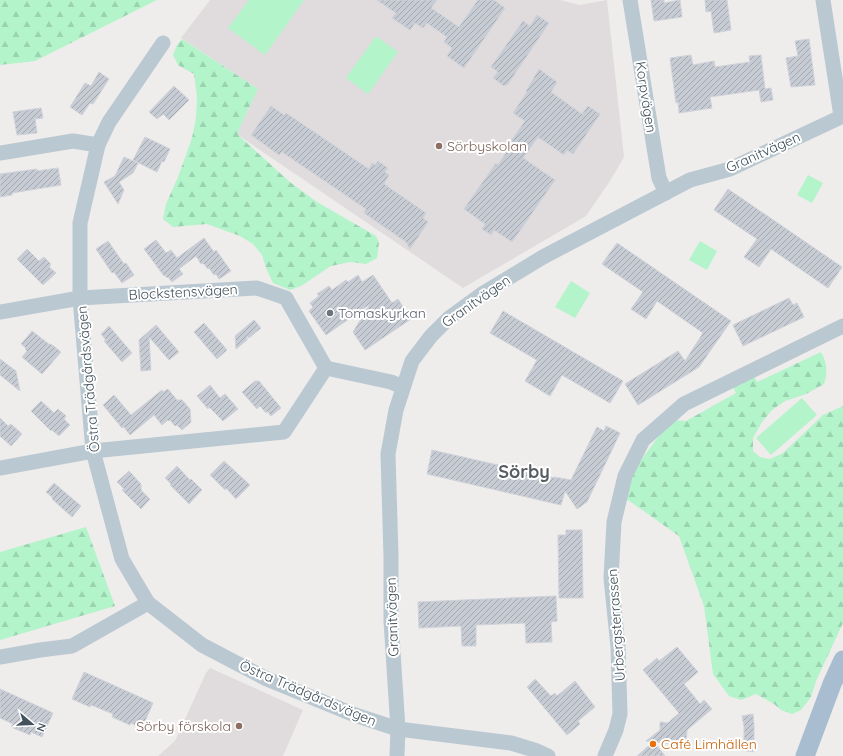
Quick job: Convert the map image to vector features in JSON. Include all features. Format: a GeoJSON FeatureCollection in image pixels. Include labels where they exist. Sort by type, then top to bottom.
{"type":"FeatureCollection","features":[{"type":"Feature","properties":{"kind":"main road"},"geometry":{"type":"LineString","coordinates":[[804,756],[843,660]]}},
{"type":"Feature","properties":{"kind":"street","name":"Korpvägen"},"geometry":{"type":"LineString","coordinates":[[630,0],[659,178],[666,193]]}},
{"type":"Feature","properties":{"kind":"street"},"geometry":{"type":"LineString","coordinates":[[823,0],[842,116]]}},
{"type":"Feature","properties":{"kind":"street","name":"Östra Trädgårdsvägen"},"geometry":{"type":"LineString","coordinates":[[163,43],[109,122],[98,145],[80,223],[80,298],[93,451],[122,559],[148,603],[202,645],[267,679],[355,715],[398,729],[511,743],[548,756]]}},
{"type":"Feature","properties":{"kind":"street","name":"Granitvägen"},"geometry":{"type":"LineString","coordinates":[[397,756],[398,729],[391,621],[388,454],[396,410],[412,361],[431,336],[449,318],[482,294],[543,257],[690,180],[730,169],[842,116]]}},
{"type":"Feature","properties":{"kind":"street"},"geometry":{"type":"LineString","coordinates":[[0,153],[73,141],[98,145]]}},
{"type":"Feature","properties":{"kind":"street","name":"Blockstensvägen"},"geometry":{"type":"LineString","coordinates":[[0,312],[80,298],[257,288],[286,298],[326,368]]}},
{"type":"Feature","properties":{"kind":"street","name":"Urbergsterrassen"},"geometry":{"type":"LineString","coordinates":[[605,756],[616,730],[620,714],[618,646],[611,578],[614,522],[625,476],[643,440],[684,404],[843,326]]}},
{"type":"Feature","properties":{"kind":"street"},"geometry":{"type":"LineString","coordinates":[[0,468],[93,451],[284,432],[326,368],[391,382],[403,387]]}},
{"type":"Feature","properties":{"kind":"street"},"geometry":{"type":"LineString","coordinates":[[0,657],[72,646],[148,603]]}},
{"type":"Feature","properties":{"kind":"shaded area","name":"Sörbyskolan"},"geometry":{"type":"Polygon","coordinates":[[[210,0],[560,0],[580,5],[607,0],[624,157],[610,181],[586,216],[463,288],[238,135],[239,129],[258,89],[181,38],[210,0]]]}},
{"type":"Feature","properties":{"kind":"shaded area","name":"Sörby förskola"},"geometry":{"type":"Polygon","coordinates":[[[210,668],[303,710],[283,756],[158,756],[175,741],[206,673],[210,668]]]}},
{"type":"Feature","properties":{"kind":"green space"},"geometry":{"type":"Polygon","coordinates":[[[0,0],[157,0],[35,61],[0,65],[0,0]]]}},
{"type":"Feature","properties":{"kind":"green space"},"geometry":{"type":"Polygon","coordinates":[[[249,0],[304,0],[265,55],[228,28],[249,0]]]}},
{"type":"Feature","properties":{"kind":"green space"},"geometry":{"type":"Polygon","coordinates":[[[376,36],[398,52],[368,94],[346,78],[376,36]]]}},
{"type":"Feature","properties":{"kind":"green space"},"geometry":{"type":"Polygon","coordinates":[[[182,39],[258,89],[239,129],[238,135],[291,183],[317,202],[376,236],[379,243],[377,258],[366,264],[350,262],[331,266],[301,286],[290,290],[273,283],[262,255],[253,244],[240,236],[207,224],[173,227],[163,219],[166,204],[178,177],[192,138],[196,118],[197,97],[194,74],[178,65],[173,55],[177,45],[182,39]]]}},
{"type":"Feature","properties":{"kind":"green space"},"geometry":{"type":"Polygon","coordinates":[[[808,175],[823,183],[812,203],[797,195],[808,175]]]}},
{"type":"Feature","properties":{"kind":"green space"},"geometry":{"type":"Polygon","coordinates":[[[700,241],[717,251],[707,270],[689,260],[700,241]]]}},
{"type":"Feature","properties":{"kind":"green space"},"geometry":{"type":"Polygon","coordinates":[[[571,281],[590,293],[575,318],[555,307],[571,281]]]}},
{"type":"Feature","properties":{"kind":"green space"},"geometry":{"type":"Polygon","coordinates":[[[821,352],[825,360],[826,368],[824,384],[806,394],[785,401],[772,410],[762,422],[753,438],[753,451],[760,457],[770,459],[783,453],[823,415],[843,406],[843,623],[816,681],[811,697],[801,710],[792,714],[781,710],[774,704],[756,694],[741,700],[729,696],[713,674],[704,606],[679,536],[625,498],[636,467],[661,433],[673,420],[686,421],[736,393],[731,383],[752,372],[757,382],[821,352]]]}},
{"type":"Feature","properties":{"kind":"green space"},"geometry":{"type":"Polygon","coordinates":[[[802,398],[817,415],[771,455],[756,438],[802,398]]]}},
{"type":"Feature","properties":{"kind":"green space"},"geometry":{"type":"Polygon","coordinates":[[[86,527],[115,606],[0,640],[0,552],[86,527]]]}},
{"type":"Feature","properties":{"kind":"building"},"geometry":{"type":"Polygon","coordinates":[[[377,0],[437,0],[431,8],[459,27],[478,0],[494,0],[505,8],[464,68],[447,56],[452,48],[444,42],[447,37],[427,23],[423,28],[415,23],[410,30],[392,18],[396,13],[377,0]]]}},
{"type":"Feature","properties":{"kind":"building"},"geometry":{"type":"Polygon","coordinates":[[[651,0],[664,0],[664,3],[680,0],[682,17],[654,21],[651,0]]]}},
{"type":"Feature","properties":{"kind":"building"},"geometry":{"type":"Polygon","coordinates":[[[705,0],[727,0],[731,30],[714,33],[711,11],[706,12],[705,0]]]}},
{"type":"Feature","properties":{"kind":"building"},"geometry":{"type":"Polygon","coordinates":[[[537,15],[549,23],[508,84],[504,86],[493,78],[498,72],[491,67],[523,21],[530,26],[537,15]]]}},
{"type":"Feature","properties":{"kind":"building"},"geometry":{"type":"Polygon","coordinates":[[[809,39],[815,85],[791,87],[786,58],[798,56],[795,41],[809,39]]]}},
{"type":"Feature","properties":{"kind":"building"},"geometry":{"type":"Polygon","coordinates":[[[691,55],[693,65],[714,61],[715,67],[750,62],[749,56],[761,55],[765,89],[771,88],[773,100],[761,102],[759,90],[710,97],[712,108],[679,113],[678,102],[676,103],[670,58],[691,55]]]}},
{"type":"Feature","properties":{"kind":"building"},"geometry":{"type":"Polygon","coordinates":[[[539,69],[557,82],[551,92],[582,114],[588,106],[600,114],[573,154],[567,150],[564,155],[538,137],[523,158],[555,180],[512,242],[494,230],[491,235],[482,229],[485,224],[464,209],[496,163],[498,165],[513,142],[511,141],[525,121],[513,113],[527,92],[526,91],[539,69]]]}},
{"type":"Feature","properties":{"kind":"building"},"geometry":{"type":"Polygon","coordinates":[[[99,72],[109,79],[93,104],[90,103],[82,115],[70,107],[85,83],[91,86],[99,72]]]}},
{"type":"Feature","properties":{"kind":"building"},"geometry":{"type":"Polygon","coordinates":[[[174,86],[189,100],[169,120],[163,114],[157,119],[149,112],[174,86]]]}},
{"type":"Feature","properties":{"kind":"building"},"geometry":{"type":"Polygon","coordinates":[[[271,106],[284,115],[286,113],[369,169],[372,163],[375,165],[378,161],[388,168],[385,172],[389,175],[384,184],[426,213],[423,218],[428,222],[410,249],[406,242],[364,213],[366,209],[282,152],[279,155],[251,135],[271,106]]]}},
{"type":"Feature","properties":{"kind":"building"},"geometry":{"type":"Polygon","coordinates":[[[41,108],[43,118],[35,119],[37,133],[17,135],[13,112],[41,108]]]}},
{"type":"Feature","properties":{"kind":"building"},"geometry":{"type":"Polygon","coordinates":[[[145,137],[170,149],[157,172],[133,160],[145,137]]]}},
{"type":"Feature","properties":{"kind":"building"},"geometry":{"type":"Polygon","coordinates":[[[124,157],[138,163],[133,173],[119,182],[124,190],[118,204],[104,182],[115,176],[124,157]]]}},
{"type":"Feature","properties":{"kind":"building"},"geometry":{"type":"Polygon","coordinates":[[[58,168],[61,185],[12,193],[12,195],[0,197],[0,174],[58,168]]]}},
{"type":"Feature","properties":{"kind":"building"},"geometry":{"type":"Polygon","coordinates":[[[728,189],[842,267],[828,288],[771,249],[759,267],[744,257],[757,239],[714,210],[728,189]]]}},
{"type":"Feature","properties":{"kind":"building"},"geometry":{"type":"Polygon","coordinates":[[[204,238],[214,252],[216,250],[231,271],[219,279],[216,274],[214,275],[203,263],[201,264],[196,256],[179,269],[183,274],[172,282],[168,277],[167,278],[165,275],[164,276],[144,249],[156,240],[166,253],[171,250],[177,258],[204,238]]]}},
{"type":"Feature","properties":{"kind":"building"},"geometry":{"type":"Polygon","coordinates":[[[108,241],[124,264],[126,263],[134,275],[122,283],[114,272],[112,273],[96,249],[108,241]]]}},
{"type":"Feature","properties":{"kind":"building"},"geometry":{"type":"Polygon","coordinates":[[[617,243],[731,321],[699,367],[638,405],[625,384],[678,351],[685,361],[703,333],[657,301],[646,319],[631,309],[643,292],[602,264],[617,243]]]}},
{"type":"Feature","properties":{"kind":"building"},"geometry":{"type":"Polygon","coordinates":[[[27,249],[39,261],[44,257],[51,264],[49,267],[56,273],[43,285],[17,259],[27,249]]]}},
{"type":"Feature","properties":{"kind":"building","name":"Tomaskyrkan"},"geometry":{"type":"Polygon","coordinates":[[[358,275],[362,282],[373,275],[392,303],[398,299],[411,319],[365,350],[353,332],[370,304],[326,335],[309,311],[313,307],[310,303],[319,296],[317,294],[329,286],[332,290],[346,280],[348,282],[358,275]]]}},
{"type":"Feature","properties":{"kind":"building"},"geometry":{"type":"Polygon","coordinates":[[[789,298],[793,305],[797,303],[804,317],[743,346],[733,325],[789,298]]]}},
{"type":"Feature","properties":{"kind":"building"},"geometry":{"type":"Polygon","coordinates":[[[503,311],[623,381],[610,403],[562,375],[550,396],[525,381],[537,360],[490,333],[503,311]]]}},
{"type":"Feature","properties":{"kind":"building"},"geometry":{"type":"Polygon","coordinates":[[[254,320],[261,328],[249,338],[247,336],[247,340],[236,349],[235,336],[254,320]]]}},
{"type":"Feature","properties":{"kind":"building"},"geometry":{"type":"Polygon","coordinates":[[[204,323],[227,350],[217,359],[194,332],[204,323]]]}},
{"type":"Feature","properties":{"kind":"building"},"geometry":{"type":"Polygon","coordinates":[[[156,325],[179,352],[169,360],[149,337],[151,370],[141,371],[139,340],[156,325]]]}},
{"type":"Feature","properties":{"kind":"building"},"geometry":{"type":"Polygon","coordinates":[[[109,326],[132,353],[122,362],[104,341],[106,340],[101,334],[109,326]]]}},
{"type":"Feature","properties":{"kind":"building"},"geometry":{"type":"Polygon","coordinates":[[[32,331],[61,352],[42,374],[22,357],[27,351],[21,344],[32,331]]]}},
{"type":"Feature","properties":{"kind":"building"},"geometry":{"type":"Polygon","coordinates":[[[0,359],[16,371],[20,391],[0,375],[0,359]]]}},
{"type":"Feature","properties":{"kind":"building"},"geometry":{"type":"Polygon","coordinates":[[[255,381],[259,381],[281,408],[271,416],[260,406],[257,409],[242,392],[255,381]]]}},
{"type":"Feature","properties":{"kind":"building"},"geometry":{"type":"Polygon","coordinates":[[[210,385],[220,398],[225,394],[238,409],[223,421],[209,407],[208,409],[197,396],[210,385]]]}},
{"type":"Feature","properties":{"kind":"building"},"geometry":{"type":"Polygon","coordinates":[[[168,389],[177,400],[182,400],[190,409],[191,422],[182,430],[177,425],[175,426],[170,420],[162,425],[154,415],[130,435],[124,427],[122,428],[103,405],[114,395],[131,415],[162,390],[163,392],[168,389]]]}},
{"type":"Feature","properties":{"kind":"building"},"geometry":{"type":"Polygon","coordinates":[[[41,401],[54,413],[58,409],[66,416],[64,419],[70,425],[59,436],[52,430],[51,431],[31,411],[41,401]]]}},
{"type":"Feature","properties":{"kind":"building"},"geometry":{"type":"Polygon","coordinates":[[[0,418],[8,426],[11,424],[22,434],[11,446],[0,436],[0,418]]]}},
{"type":"Feature","properties":{"kind":"building"},"geometry":{"type":"Polygon","coordinates":[[[606,426],[620,433],[587,502],[577,509],[565,491],[561,505],[427,474],[432,450],[555,478],[554,477],[571,480],[597,427],[604,431],[606,426]]]}},
{"type":"Feature","properties":{"kind":"building"},"geometry":{"type":"Polygon","coordinates":[[[224,461],[250,485],[236,499],[226,488],[225,490],[210,475],[224,461]]]}},
{"type":"Feature","properties":{"kind":"building"},"geometry":{"type":"Polygon","coordinates":[[[177,466],[202,490],[189,504],[165,478],[177,466]]]}},
{"type":"Feature","properties":{"kind":"building"},"geometry":{"type":"Polygon","coordinates":[[[129,471],[141,484],[141,490],[150,499],[141,509],[122,490],[124,489],[117,482],[129,471]]]}},
{"type":"Feature","properties":{"kind":"building"},"geometry":{"type":"Polygon","coordinates":[[[54,483],[81,506],[72,517],[46,492],[54,483]]]}},
{"type":"Feature","properties":{"kind":"building"},"geometry":{"type":"Polygon","coordinates":[[[566,530],[582,530],[583,598],[559,598],[558,535],[566,535],[566,530]]]}},
{"type":"Feature","properties":{"kind":"building"},"geometry":{"type":"Polygon","coordinates":[[[556,596],[557,621],[551,622],[552,642],[526,643],[525,623],[476,625],[476,646],[462,646],[461,626],[419,628],[418,602],[556,596]]]}},
{"type":"Feature","properties":{"kind":"building"},"geometry":{"type":"Polygon","coordinates":[[[677,647],[698,672],[684,684],[700,704],[704,700],[712,709],[687,730],[686,745],[654,742],[665,756],[637,756],[653,742],[646,741],[660,730],[660,722],[668,723],[679,713],[643,670],[657,658],[659,661],[677,647]]]}},
{"type":"Feature","properties":{"kind":"building"},"geometry":{"type":"Polygon","coordinates":[[[84,672],[153,703],[142,728],[131,723],[130,725],[112,717],[113,714],[91,705],[90,707],[72,699],[84,672]]]}},
{"type":"Feature","properties":{"kind":"building"},"geometry":{"type":"Polygon","coordinates":[[[535,679],[551,696],[555,693],[557,696],[575,681],[595,707],[578,721],[580,724],[567,735],[527,687],[535,679]]]}},
{"type":"Feature","properties":{"kind":"building"},"geometry":{"type":"Polygon","coordinates":[[[0,689],[53,713],[42,737],[31,732],[30,735],[11,727],[13,724],[0,718],[0,689]]]}},
{"type":"Feature","properties":{"kind":"building"},"geometry":{"type":"Polygon","coordinates":[[[753,714],[753,752],[742,750],[744,726],[742,716],[753,714]]]}},
{"type":"Feature","properties":{"kind":"place","name":"Sörbyskolan"},"geometry":{"type":"Point","coordinates":[439,146]}},
{"type":"Feature","properties":{"kind":"place","name":"Tomaskyrkan"},"geometry":{"type":"Point","coordinates":[330,313]}},
{"type":"Feature","properties":{"kind":"place","name":"Sörby förskola"},"geometry":{"type":"Point","coordinates":[239,726]}},
{"type":"Feature","properties":{"kind":"place","name":"Café Limhällen"},"geometry":{"type":"Point","coordinates":[653,744]}},
{"type":"Feature","properties":{"kind":"district","name":"Sörby"},"geometry":{"type":"Point","coordinates":[524,471]}}]}
